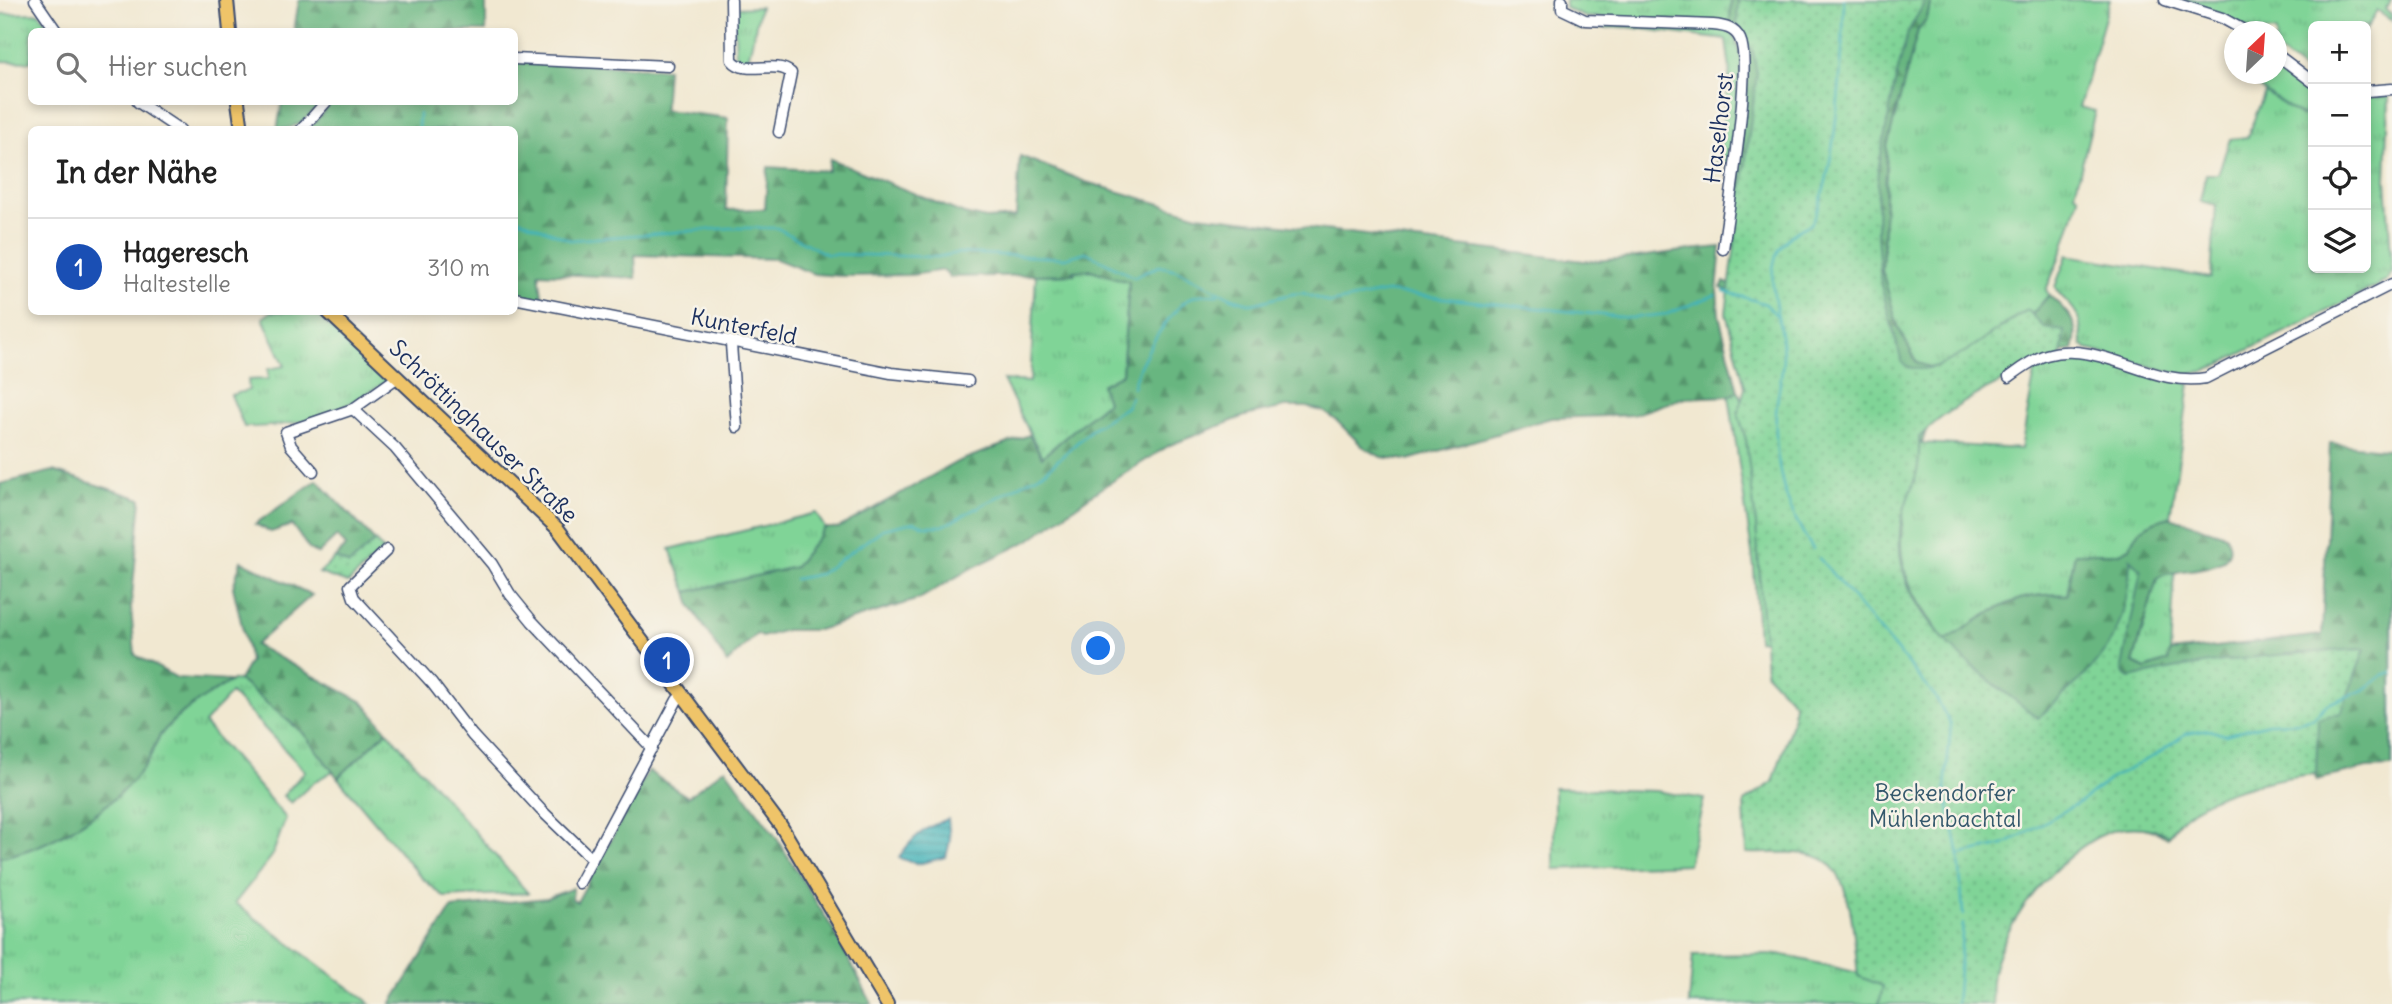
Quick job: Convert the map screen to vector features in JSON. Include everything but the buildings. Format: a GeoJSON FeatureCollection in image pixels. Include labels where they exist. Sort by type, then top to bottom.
{"type":"FeatureCollection","features":[{"type":"Feature","properties":{"kind":"main road"},"geometry":{"type":"LineString","coordinates":[[227,0],[230,28]]}},
{"type":"Feature","properties":{"kind":"main road"},"geometry":{"type":"LineString","coordinates":[[238,105],[241,126]]}},
{"type":"Feature","properties":{"kind":"main road","name":"Schröttinghauser Straße"},"geometry":{"type":"LineString","coordinates":[[331,315],[558,529],[781,826],[887,1004]]}},
{"type":"Feature","properties":{"kind":"street"},"geometry":{"type":"LineString","coordinates":[[35,0],[54,28]]}},
{"type":"Feature","properties":{"kind":"street"},"geometry":{"type":"LineString","coordinates":[[731,0],[732,60],[742,67],[784,68],[791,72],[779,132]]}},
{"type":"Feature","properties":{"kind":"street","name":"Haselhorst"},"geometry":{"type":"LineString","coordinates":[[1562,0],[1562,9],[1567,14],[1585,19],[1713,24],[1730,28],[1738,36],[1745,67],[1723,249]]}},
{"type":"Feature","properties":{"kind":"street"},"geometry":{"type":"LineString","coordinates":[[2165,0],[2227,21]]}},
{"type":"Feature","properties":{"kind":"street"},"geometry":{"type":"LineString","coordinates":[[518,59],[668,66]]}},
{"type":"Feature","properties":{"kind":"street"},"geometry":{"type":"LineString","coordinates":[[2287,62],[2308,78]]}},
{"type":"Feature","properties":{"kind":"street"},"geometry":{"type":"LineString","coordinates":[[2371,91],[2392,89]]}},
{"type":"Feature","properties":{"kind":"street"},"geometry":{"type":"LineString","coordinates":[[142,105],[174,126]]}},
{"type":"Feature","properties":{"kind":"street"},"geometry":{"type":"LineString","coordinates":[[305,126],[323,105]]}},
{"type":"Feature","properties":{"kind":"street"},"geometry":{"type":"LineString","coordinates":[[2008,377],[2042,356],[2062,352],[2091,355],[2187,381],[2206,378],[2392,284]]}},
{"type":"Feature","properties":{"kind":"street","name":"Kunterfeld"},"geometry":{"type":"LineString","coordinates":[[518,299],[731,344],[891,373],[968,381]]}},
{"type":"Feature","properties":{"kind":"street"},"geometry":{"type":"LineString","coordinates":[[731,344],[737,427]]}},
{"type":"Feature","properties":{"kind":"street"},"geometry":{"type":"LineString","coordinates":[[313,471],[291,446],[286,432],[353,409],[398,377]]}},
{"type":"Feature","properties":{"kind":"street"},"geometry":{"type":"LineString","coordinates":[[353,409],[395,448],[492,564],[510,594],[532,621],[652,748]]}},
{"type":"Feature","properties":{"kind":"street"},"geometry":{"type":"LineString","coordinates":[[387,550],[350,586],[354,598],[432,683],[472,736],[541,810],[592,859]]}},
{"type":"Feature","properties":{"kind":"street"},"geometry":{"type":"LineString","coordinates":[[579,883],[683,694]]}},
{"type":"Feature","properties":{"kind":"green space"},"geometry":{"type":"Polygon","coordinates":[[[299,0],[486,0],[486,28],[294,28],[299,0]]]}},
{"type":"Feature","properties":{"kind":"green space"},"geometry":{"type":"Polygon","coordinates":[[[1565,0],[1731,0],[1730,23],[1585,17],[1565,8],[1565,0]]]}},
{"type":"Feature","properties":{"kind":"green space","name":"Beckendorfer Mühlenbachtal"},"geometry":{"type":"Polygon","coordinates":[[[1731,0],[1931,0],[1927,18],[1918,30],[1887,146],[1882,271],[1898,327],[1917,363],[1938,370],[2030,317],[2049,295],[2071,318],[2074,325],[2073,349],[1934,405],[1922,443],[1919,440],[1902,523],[1901,545],[1911,588],[1945,641],[1989,613],[2016,600],[2067,595],[2075,553],[2120,553],[2130,548],[2135,536],[2145,527],[2170,517],[2226,535],[2230,548],[2226,558],[2218,564],[2157,578],[2133,663],[2146,669],[2168,661],[2170,652],[2322,635],[2330,443],[2392,450],[2392,767],[2367,768],[2316,780],[2314,769],[2196,800],[2167,838],[2143,828],[2119,829],[2095,839],[2071,855],[2029,898],[2001,941],[1987,976],[1756,300],[1721,288],[1724,282],[1749,292],[1742,248],[1727,246],[1747,81],[1748,52],[1741,33],[1730,23],[1731,0]]]}},
{"type":"Feature","properties":{"kind":"green space","name":"Beckendorfer Mühlenbachtal"},"geometry":{"type":"Polygon","coordinates":[[[1738,0],[1926,0],[1908,32],[1878,170],[1877,234],[1881,285],[1902,363],[1915,369],[1931,368],[1948,361],[2028,310],[2044,328],[2064,331],[2061,358],[1986,390],[1947,414],[1919,438],[1917,470],[1900,532],[1902,563],[1910,591],[1925,617],[1945,640],[1967,662],[2038,718],[2077,683],[2105,651],[2123,613],[2130,559],[2141,570],[2122,668],[2124,674],[2130,678],[2247,658],[2365,649],[2341,713],[2318,718],[2316,774],[2256,784],[2213,799],[2180,821],[2169,835],[2144,828],[2118,829],[2101,835],[2082,847],[2042,884],[2009,932],[1998,957],[1992,981],[1993,1004],[1879,1004],[1883,986],[1858,976],[1850,907],[1838,875],[1828,863],[1815,856],[1798,853],[1746,853],[1744,802],[1773,782],[1792,723],[1794,703],[1766,673],[1756,524],[1746,440],[1738,413],[1745,387],[1726,313],[1757,73],[1753,52],[1737,24],[1738,0]]]}},
{"type":"Feature","properties":{"kind":"green space"},"geometry":{"type":"Polygon","coordinates":[[[1931,0],[2110,0],[2079,107],[2095,111],[2075,193],[2079,198],[2062,252],[2046,290],[2049,295],[2030,317],[1938,370],[1917,363],[1898,327],[1882,271],[1887,146],[1918,30],[1927,18],[1931,0]]]}},
{"type":"Feature","properties":{"kind":"green space"},"geometry":{"type":"Polygon","coordinates":[[[2172,0],[2391,0],[2385,10],[2392,15],[2392,21],[2377,11],[2371,21],[2308,21],[2308,74],[2287,58],[2287,21],[2227,21],[2172,0]]]}},
{"type":"Feature","properties":{"kind":"green space"},"geometry":{"type":"Polygon","coordinates":[[[760,7],[747,64],[736,59],[734,8],[760,7]]]}},
{"type":"Feature","properties":{"kind":"green space"},"geometry":{"type":"Polygon","coordinates":[[[39,13],[50,28],[28,28],[28,62],[0,61],[0,14],[39,13]]]}},
{"type":"Feature","properties":{"kind":"green space"},"geometry":{"type":"Polygon","coordinates":[[[1575,21],[1719,28],[1734,34],[1742,61],[1730,165],[1717,163],[1730,69],[1726,40],[1627,27],[1576,29],[1575,21]]]}},
{"type":"Feature","properties":{"kind":"green space"},"geometry":{"type":"Polygon","coordinates":[[[518,60],[667,69],[664,110],[728,118],[726,210],[765,209],[768,167],[828,171],[830,159],[964,214],[986,219],[1016,217],[1020,156],[1086,182],[1198,215],[1584,261],[1721,247],[1717,290],[1719,315],[1738,391],[1729,396],[1682,398],[1633,415],[1551,418],[1408,460],[1381,457],[1362,446],[1323,411],[1306,407],[1285,407],[1245,416],[1170,445],[1097,491],[1028,541],[970,569],[919,599],[818,630],[786,630],[762,637],[757,634],[727,663],[691,606],[687,592],[795,567],[825,528],[838,528],[957,462],[1029,435],[1042,457],[1107,402],[1101,385],[1122,374],[1129,282],[1091,270],[1073,271],[1074,274],[950,277],[944,270],[911,275],[843,276],[814,274],[776,259],[635,255],[636,278],[539,273],[543,302],[518,295],[518,126],[311,126],[329,105],[518,105],[518,60]]]}},
{"type":"Feature","properties":{"kind":"green space"},"geometry":{"type":"Polygon","coordinates":[[[2287,72],[2308,87],[2308,107],[2302,116],[2254,84],[2287,84],[2287,72]]]}},
{"type":"Feature","properties":{"kind":"green space"},"geometry":{"type":"Polygon","coordinates":[[[2265,92],[2302,117],[2308,108],[2308,273],[2371,273],[2371,97],[2389,96],[2386,180],[2392,272],[2387,281],[2206,371],[2179,374],[2087,349],[2082,345],[2076,314],[2055,287],[2067,255],[2211,278],[2216,205],[2200,201],[2206,174],[2218,174],[2230,139],[2247,137],[2265,92]]]}},
{"type":"Feature","properties":{"kind":"green space"},"geometry":{"type":"Polygon","coordinates":[[[281,105],[319,105],[297,125],[278,126],[281,105]]]}},
{"type":"Feature","properties":{"kind":"green space"},"geometry":{"type":"Polygon","coordinates":[[[1091,270],[1129,282],[1122,374],[1108,401],[1042,457],[1003,380],[1030,382],[1036,275],[1074,274],[1073,271],[1091,270]]]}},
{"type":"Feature","properties":{"kind":"green space"},"geometry":{"type":"Polygon","coordinates":[[[267,315],[317,315],[387,381],[352,402],[320,416],[285,424],[244,427],[231,395],[249,390],[248,380],[268,379],[268,369],[285,366],[263,318],[267,315]]]}},
{"type":"Feature","properties":{"kind":"green space"},"geometry":{"type":"Polygon","coordinates":[[[2068,357],[2097,359],[2190,384],[2170,517],[2145,527],[2135,536],[2130,548],[2120,553],[2075,553],[2068,595],[2016,600],[1989,613],[1945,641],[1913,593],[1900,561],[1901,517],[1919,439],[1922,443],[2021,449],[2035,371],[2045,364],[2068,357]]]}},
{"type":"Feature","properties":{"kind":"green space"},"geometry":{"type":"Polygon","coordinates":[[[1738,391],[1745,408],[1767,641],[1758,640],[1754,567],[1729,396],[1738,391]]]}},
{"type":"Feature","properties":{"kind":"green space"},"geometry":{"type":"Polygon","coordinates":[[[53,471],[141,499],[131,608],[135,655],[177,678],[231,681],[177,717],[160,736],[147,762],[134,778],[101,809],[62,835],[41,845],[0,857],[0,484],[53,471]]]}},
{"type":"Feature","properties":{"kind":"green space"},"geometry":{"type":"Polygon","coordinates":[[[317,480],[375,541],[349,565],[335,558],[346,546],[337,536],[318,554],[309,549],[292,525],[271,532],[255,524],[317,480]]]}},
{"type":"Feature","properties":{"kind":"green space"},"geometry":{"type":"Polygon","coordinates":[[[816,513],[825,528],[795,567],[687,592],[670,549],[816,513]]]}},
{"type":"Feature","properties":{"kind":"green space"},"geometry":{"type":"Polygon","coordinates":[[[375,541],[383,550],[348,583],[319,573],[335,558],[349,565],[375,541]]]}},
{"type":"Feature","properties":{"kind":"green space"},"geometry":{"type":"Polygon","coordinates":[[[241,561],[312,595],[255,645],[363,702],[387,731],[338,778],[303,733],[239,680],[250,661],[233,587],[241,561]]]}},
{"type":"Feature","properties":{"kind":"green space"},"geometry":{"type":"Polygon","coordinates":[[[2163,573],[2175,573],[2170,652],[2168,661],[2145,669],[2133,663],[2157,578],[2163,573]]]}},
{"type":"Feature","properties":{"kind":"green space"},"geometry":{"type":"Polygon","coordinates":[[[239,680],[303,733],[333,771],[314,782],[291,803],[283,796],[305,771],[231,693],[204,723],[286,818],[272,856],[235,903],[371,1004],[0,1004],[0,857],[41,845],[82,823],[101,809],[134,778],[147,762],[160,736],[177,717],[231,681],[239,680]]]}},
{"type":"Feature","properties":{"kind":"green space"},"geometry":{"type":"Polygon","coordinates":[[[387,731],[528,893],[444,897],[421,877],[338,778],[387,731]]]}},
{"type":"Feature","properties":{"kind":"green space"},"geometry":{"type":"Polygon","coordinates":[[[725,768],[776,837],[834,931],[872,1004],[391,1004],[452,908],[547,898],[573,888],[572,899],[577,902],[648,771],[688,797],[725,768]]]}},
{"type":"Feature","properties":{"kind":"green space"},"geometry":{"type":"Polygon","coordinates":[[[1554,788],[1656,791],[1704,799],[1688,864],[1554,869],[1554,788]]]}},
{"type":"Feature","properties":{"kind":"green space"},"geometry":{"type":"Polygon","coordinates":[[[1902,922],[1881,1004],[1689,1004],[1693,955],[1779,954],[1867,975],[1902,922]]]}},
{"type":"Feature","properties":{"kind":"water"},"geometry":{"type":"Polygon","coordinates":[[[948,819],[950,841],[946,857],[918,864],[899,858],[919,834],[948,819]]]}},
{"type":"Feature","properties":{"kind":"waterway"},"geometry":{"type":"LineString","coordinates":[[1813,549],[1788,501],[1779,468],[1776,413],[1783,355],[1773,281],[1774,264],[1779,249],[1791,235],[1811,224],[1827,178],[1837,115],[1844,0]]}},
{"type":"Feature","properties":{"kind":"waterway"},"geometry":{"type":"LineString","coordinates":[[418,126],[419,114]]}},
{"type":"Feature","properties":{"kind":"waterway"},"geometry":{"type":"LineString","coordinates":[[518,219],[570,240],[730,228],[777,228],[826,254],[937,257],[958,253],[1065,258],[1086,252],[1134,277],[1159,266],[1177,270],[1232,298],[1252,304],[1303,293],[1330,303],[1386,292],[1631,318],[1667,314],[1715,295]]}},
{"type":"Feature","properties":{"kind":"waterway"},"geometry":{"type":"LineString","coordinates":[[1724,291],[1766,304],[1776,315]]}},
{"type":"Feature","properties":{"kind":"waterway"},"geometry":{"type":"LineString","coordinates":[[1133,387],[1148,350],[1176,310],[1195,296],[1218,294]]}},
{"type":"Feature","properties":{"kind":"waterway"},"geometry":{"type":"LineString","coordinates":[[795,579],[820,574],[883,529],[914,522],[924,526],[943,526],[1046,471],[1093,428],[1126,407],[1131,397]]}},
{"type":"Feature","properties":{"kind":"waterway"},"geometry":{"type":"LineString","coordinates":[[1819,558],[1935,696],[1951,725],[1945,788],[1959,855],[1963,915]]}},
{"type":"Feature","properties":{"kind":"waterway"},"geometry":{"type":"LineString","coordinates":[[1959,855],[2004,845],[2082,801],[2110,779],[2159,753],[2185,734],[2209,730],[2225,735],[2268,723],[2299,722],[2313,718],[2327,704],[2364,690],[2383,675],[2392,672]]}},
{"type":"Feature","properties":{"kind":"waterway"},"geometry":{"type":"LineString","coordinates":[[1956,1004],[1963,924]]}},
{"type":"Feature","properties":{"kind":"place","name":"Hageresch"},"geometry":{"type":"Point","coordinates":[667,660]}}]}
